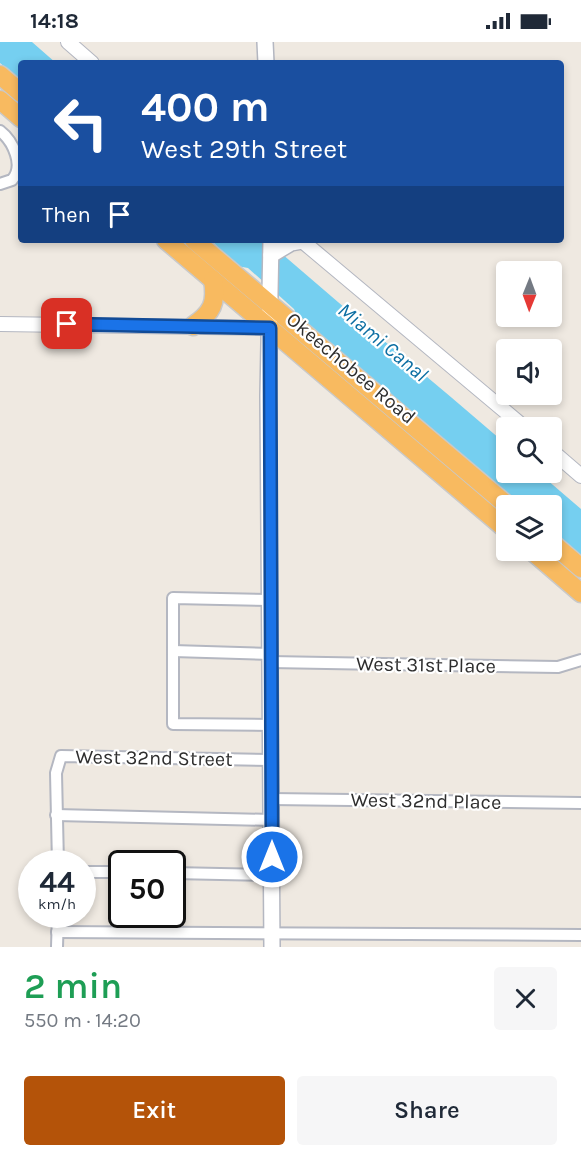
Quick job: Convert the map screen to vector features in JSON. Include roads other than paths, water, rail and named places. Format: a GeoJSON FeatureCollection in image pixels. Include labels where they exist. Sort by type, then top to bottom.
{"type":"FeatureCollection","features":[{"type":"Feature","properties":{"kind":"highway"},"geometry":{"type":"LineString","coordinates":[[0,75],[18,90]]}},
{"type":"Feature","properties":{"kind":"highway"},"geometry":{"type":"LineString","coordinates":[[0,100],[18,115]]}},
{"type":"Feature","properties":{"kind":"highway","name":"Okeechobee Road"},"geometry":{"type":"LineString","coordinates":[[170,243],[496,521]]}},
{"type":"Feature","properties":{"kind":"highway","name":"Okeechobee Road"},"geometry":{"type":"LineString","coordinates":[[198,243],[271,298],[496,495]]}},
{"type":"Feature","properties":{"kind":"highway"},"geometry":{"type":"LineString","coordinates":[[193,326],[213,309],[215,292],[213,280]]}},
{"type":"Feature","properties":{"kind":"highway"},"geometry":{"type":"LineString","coordinates":[[562,552],[581,568]]}},
{"type":"Feature","properties":{"kind":"highway"},"geometry":{"type":"LineString","coordinates":[[544,561],[581,593]]}},
{"type":"Feature","properties":{"kind":"main road"},"geometry":{"type":"LineString","coordinates":[[265,42],[266,60]]}},
{"type":"Feature","properties":{"kind":"main road"},"geometry":{"type":"LineString","coordinates":[[272,940],[271,245],[289,243]]}},
{"type":"Feature","properties":{"kind":"street"},"geometry":{"type":"LineString","coordinates":[[68,42],[89,60]]}},
{"type":"Feature","properties":{"kind":"street"},"geometry":{"type":"LineString","coordinates":[[0,130],[12,147],[18,168],[12,180],[0,184]]}},
{"type":"Feature","properties":{"kind":"street"},"geometry":{"type":"LineString","coordinates":[[299,243],[512,417]]}},
{"type":"Feature","properties":{"kind":"street"},"geometry":{"type":"LineString","coordinates":[[0,324],[270,328]]}},
{"type":"Feature","properties":{"kind":"street"},"geometry":{"type":"LineString","coordinates":[[562,460],[581,476]]}},
{"type":"Feature","properties":{"kind":"street"},"geometry":{"type":"LineString","coordinates":[[270,600],[173,597],[173,724],[271,725]]}},
{"type":"Feature","properties":{"kind":"street","name":"West 31st Place"},"geometry":{"type":"LineString","coordinates":[[173,651],[270,658],[558,667],[581,660]]}},
{"type":"Feature","properties":{"kind":"street","name":"West 32nd Street"},"geometry":{"type":"LineString","coordinates":[[56,815],[56,773],[61,756],[271,759]]}},
{"type":"Feature","properties":{"kind":"street","name":"West 32nd Place"},"geometry":{"type":"LineString","coordinates":[[271,799],[581,803]]}},
{"type":"Feature","properties":{"kind":"street"},"geometry":{"type":"LineString","coordinates":[[57,850],[56,815],[272,820]]}},
{"type":"Feature","properties":{"kind":"street"},"geometry":{"type":"LineString","coordinates":[[186,873],[272,875]]}},
{"type":"Feature","properties":{"kind":"street"},"geometry":{"type":"LineString","coordinates":[[57,928],[57,947]]}},
{"type":"Feature","properties":{"kind":"street"},"geometry":{"type":"LineString","coordinates":[[57,932],[272,940],[581,935]]}},
{"type":"Feature","properties":{"kind":"water"},"geometry":{"type":"Polygon","coordinates":[[[0,42],[32,42],[53,60],[18,60],[18,78],[0,63],[0,42]]]}},
{"type":"Feature","properties":{"kind":"water","name":"Miami Canal"},"geometry":{"type":"Polygon","coordinates":[[[214,243],[269,243],[477,419],[496,435],[496,483],[551,483],[581,509],[581,557],[562,541],[562,495],[509,495],[297,316],[294,309],[248,268],[237,266],[214,243]]]}}]}
